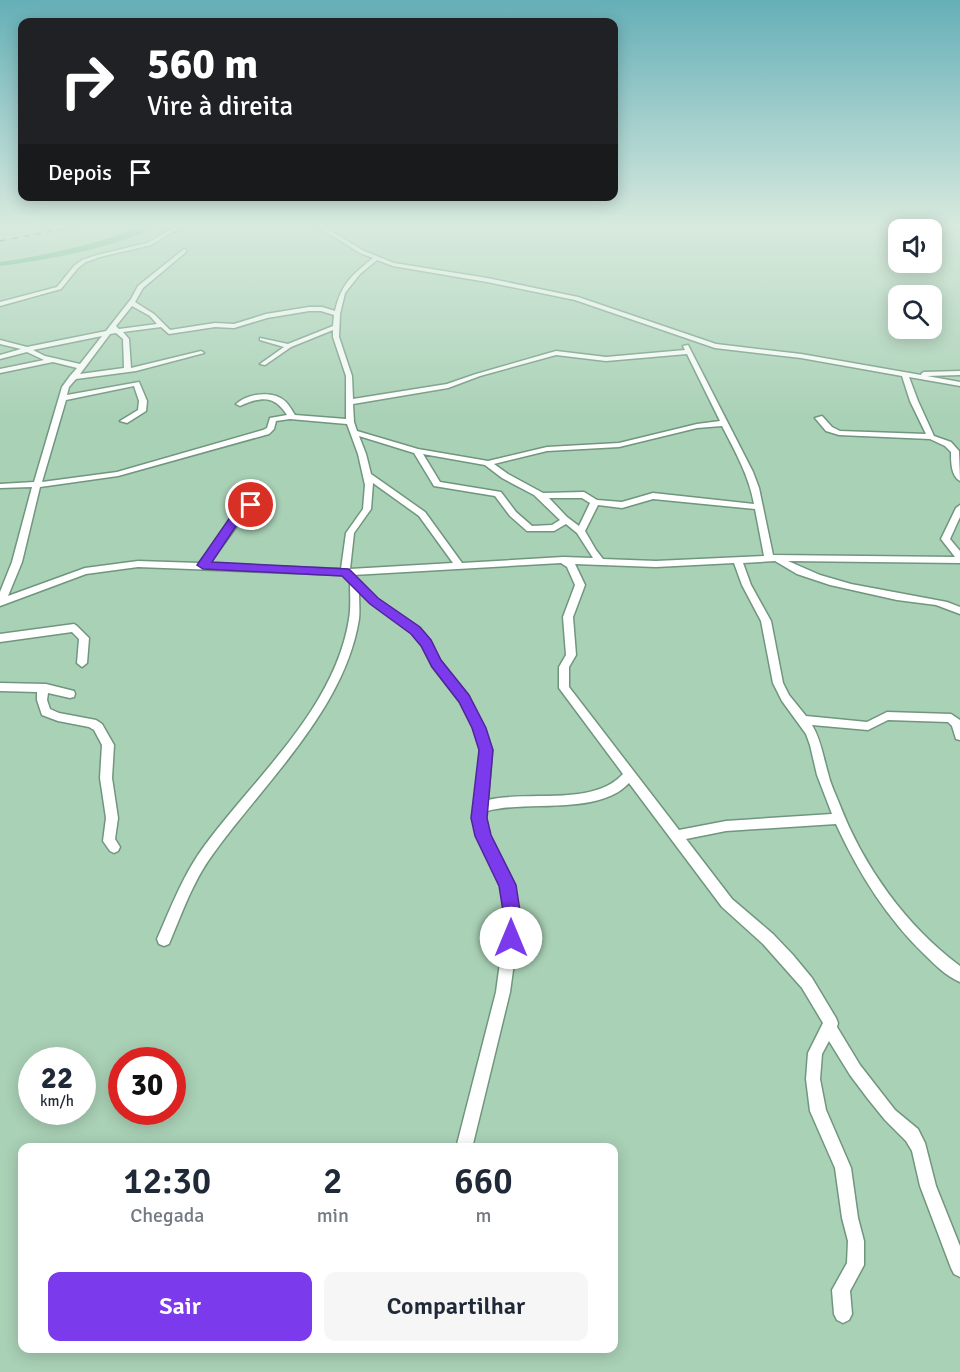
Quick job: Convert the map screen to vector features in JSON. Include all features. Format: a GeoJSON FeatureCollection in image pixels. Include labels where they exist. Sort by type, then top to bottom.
{"type":"FeatureCollection","features":[{"type":"Feature","properties":{"kind":"street"},"geometry":{"type":"LineString","coordinates":[[0,304],[52,290]]}},
{"type":"Feature","properties":{"kind":"street"},"geometry":{"type":"LineString","coordinates":[[0,602],[17,562],[37,485],[63,398],[72,377],[107,334],[115,328],[138,290]]}},
{"type":"Feature","properties":{"kind":"street"},"geometry":{"type":"LineString","coordinates":[[344,290],[337,314],[336,327],[349,376],[350,422],[368,475],[367,509],[350,533],[345,572]]}},
{"type":"Feature","properties":{"kind":"street"},"geometry":{"type":"LineString","coordinates":[[537,290],[576,298],[715,346],[801,356],[960,384]]}},
{"type":"Feature","properties":{"kind":"street"},"geometry":{"type":"LineString","coordinates":[[131,303],[163,324],[166,331],[175,332],[209,325],[234,326],[266,316],[309,309],[326,310],[337,314]]}},
{"type":"Feature","properties":{"kind":"street"},"geometry":{"type":"LineString","coordinates":[[115,328],[163,324]]}},
{"type":"Feature","properties":{"kind":"street"},"geometry":{"type":"LineString","coordinates":[[263,364],[269,357],[289,346],[336,327]]}},
{"type":"Feature","properties":{"kind":"street"},"geometry":{"type":"LineString","coordinates":[[115,328],[126,339],[128,370]]}},
{"type":"Feature","properties":{"kind":"street"},"geometry":{"type":"LineString","coordinates":[[175,332],[183,338]]}},
{"type":"Feature","properties":{"kind":"street"},"geometry":{"type":"LineString","coordinates":[[0,357],[28,349],[107,334]]}},
{"type":"Feature","properties":{"kind":"street"},"geometry":{"type":"LineString","coordinates":[[683,335],[688,351],[749,472],[773,559],[793,570],[819,578],[898,597],[935,600],[960,611]]}},
{"type":"Feature","properties":{"kind":"street"},"geometry":{"type":"LineString","coordinates":[[317,336],[338,341]]}},
{"type":"Feature","properties":{"kind":"street"},"geometry":{"type":"LineString","coordinates":[[262,339],[289,346]]}},
{"type":"Feature","properties":{"kind":"street"},"geometry":{"type":"LineString","coordinates":[[0,342],[28,349],[37,356],[80,366]]}},
{"type":"Feature","properties":{"kind":"street"},"geometry":{"type":"LineString","coordinates":[[351,402],[448,386],[556,353],[606,359],[715,346]]}},
{"type":"Feature","properties":{"kind":"street"},"geometry":{"type":"LineString","coordinates":[[72,377],[137,369],[201,353]]}},
{"type":"Feature","properties":{"kind":"street"},"geometry":{"type":"LineString","coordinates":[[34,364],[37,356]]}},
{"type":"Feature","properties":{"kind":"street"},"geometry":{"type":"LineString","coordinates":[[0,371],[54,361]]}},
{"type":"Feature","properties":{"kind":"street"},"geometry":{"type":"LineString","coordinates":[[63,398],[136,383],[141,378],[137,369]]}},
{"type":"Feature","properties":{"kind":"street"},"geometry":{"type":"LineString","coordinates":[[909,376],[960,373]]}},
{"type":"Feature","properties":{"kind":"street"},"geometry":{"type":"LineString","coordinates":[[909,376],[914,401],[931,437]]}},
{"type":"Feature","properties":{"kind":"street"},"geometry":{"type":"LineString","coordinates":[[124,421],[142,411],[143,401],[136,383]]}},
{"type":"Feature","properties":{"kind":"street"},"geometry":{"type":"LineString","coordinates":[[240,404],[252,397],[277,400],[283,403],[292,416]]}},
{"type":"Feature","properties":{"kind":"street"},"geometry":{"type":"LineString","coordinates":[[0,486],[37,485],[99,477],[144,468],[266,432],[270,429],[273,420],[292,416],[350,422]]}},
{"type":"Feature","properties":{"kind":"street"},"geometry":{"type":"LineString","coordinates":[[819,418],[829,429],[839,433],[931,437],[948,444],[955,451],[960,479]]}},
{"type":"Feature","properties":{"kind":"street"},"geometry":{"type":"LineString","coordinates":[[488,463],[555,448],[619,445],[697,426],[725,423]]}},
{"type":"Feature","properties":{"kind":"street"},"geometry":{"type":"LineString","coordinates":[[353,432],[417,452],[477,459],[488,463],[541,496],[581,531],[592,552],[601,562]]}},
{"type":"Feature","properties":{"kind":"street"},"geometry":{"type":"LineString","coordinates":[[417,452],[437,484],[498,494],[513,514],[530,529],[554,528],[566,520]]}},
{"type":"Feature","properties":{"kind":"street"},"geometry":{"type":"LineString","coordinates":[[368,475],[422,514],[458,564]]}},
{"type":"Feature","properties":{"kind":"street"},"geometry":{"type":"LineString","coordinates":[[541,496],[585,495],[596,502],[622,505],[653,496],[758,507]]}},
{"type":"Feature","properties":{"kind":"street"},"geometry":{"type":"LineString","coordinates":[[581,531],[596,502]]}},
{"type":"Feature","properties":{"kind":"street"},"geometry":{"type":"LineString","coordinates":[[203,565],[236,521],[237,515],[251,505]]}},
{"type":"Feature","properties":{"kind":"street"},"geometry":{"type":"LineString","coordinates":[[960,508],[945,536],[947,543],[960,559]]}},
{"type":"Feature","properties":{"kind":"street"},"geometry":{"type":"LineString","coordinates":[[585,561],[592,552]]}},
{"type":"Feature","properties":{"kind":"street"},"geometry":{"type":"LineString","coordinates":[[0,602],[101,567],[138,564],[345,572],[563,560],[656,564],[738,559],[960,559]]}},
{"type":"Feature","properties":{"kind":"street"},"geometry":{"type":"LineString","coordinates":[[738,559],[747,590],[762,612],[769,629],[779,686],[787,702],[815,741],[823,777],[840,819],[898,917],[937,957],[960,975]]}},
{"type":"Feature","properties":{"kind":"street"},"geometry":{"type":"LineString","coordinates":[[563,560],[571,565],[580,585],[568,617],[571,655],[564,667],[564,688],[727,903],[768,939],[802,977],[828,1014],[830,1029],[815,1053],[813,1079],[818,1111],[843,1168],[850,1218],[856,1240],[855,1264],[840,1290],[843,1314]]}},
{"type":"Feature","properties":{"kind":"street"},"geometry":{"type":"LineString","coordinates":[[345,572],[374,601],[415,630],[436,663],[464,699],[479,728],[486,750],[486,802],[479,818],[483,836],[508,885],[512,926],[503,992],[465,1143]]}},
{"type":"Feature","properties":{"kind":"street"},"geometry":{"type":"LineString","coordinates":[[164,939],[188,885],[208,850],[301,735],[331,684],[344,654],[354,620],[357,600],[356,582]]}},
{"type":"Feature","properties":{"kind":"street"},"geometry":{"type":"LineString","coordinates":[[0,638],[74,628],[84,638],[82,663]]}},
{"type":"Feature","properties":{"kind":"street"},"geometry":{"type":"LineString","coordinates":[[0,687],[43,688],[70,694]]}},
{"type":"Feature","properties":{"kind":"street"},"geometry":{"type":"LineString","coordinates":[[43,688],[42,700],[46,712],[58,717],[81,719],[92,723],[98,727],[108,745],[105,771],[111,807],[109,841],[114,847]]}},
{"type":"Feature","properties":{"kind":"street"},"geometry":{"type":"LineString","coordinates":[[801,720],[868,726],[887,716],[951,718],[957,724],[960,736]]}},
{"type":"Feature","properties":{"kind":"street"},"geometry":{"type":"LineString","coordinates":[[486,802],[567,800],[615,789],[623,785],[630,774]]}},
{"type":"Feature","properties":{"kind":"street"},"geometry":{"type":"LineString","coordinates":[[615,789],[643,794]]}},
{"type":"Feature","properties":{"kind":"street"},"geometry":{"type":"LineString","coordinates":[[675,836],[726,826],[840,819]]}},
{"type":"Feature","properties":{"kind":"street"},"geometry":{"type":"LineString","coordinates":[[830,1029],[873,1094],[890,1115],[912,1135],[919,1149],[928,1185],[960,1268]]}},
{"type":"Feature","properties":{"kind":"route"},"geometry":{"type":"LineString","coordinates":[[251,505],[237,515],[236,521],[221,538],[203,565],[345,572],[374,601],[415,630],[436,663],[464,699],[479,728],[486,750],[479,818],[483,836],[508,885],[511,938]]}}]}
